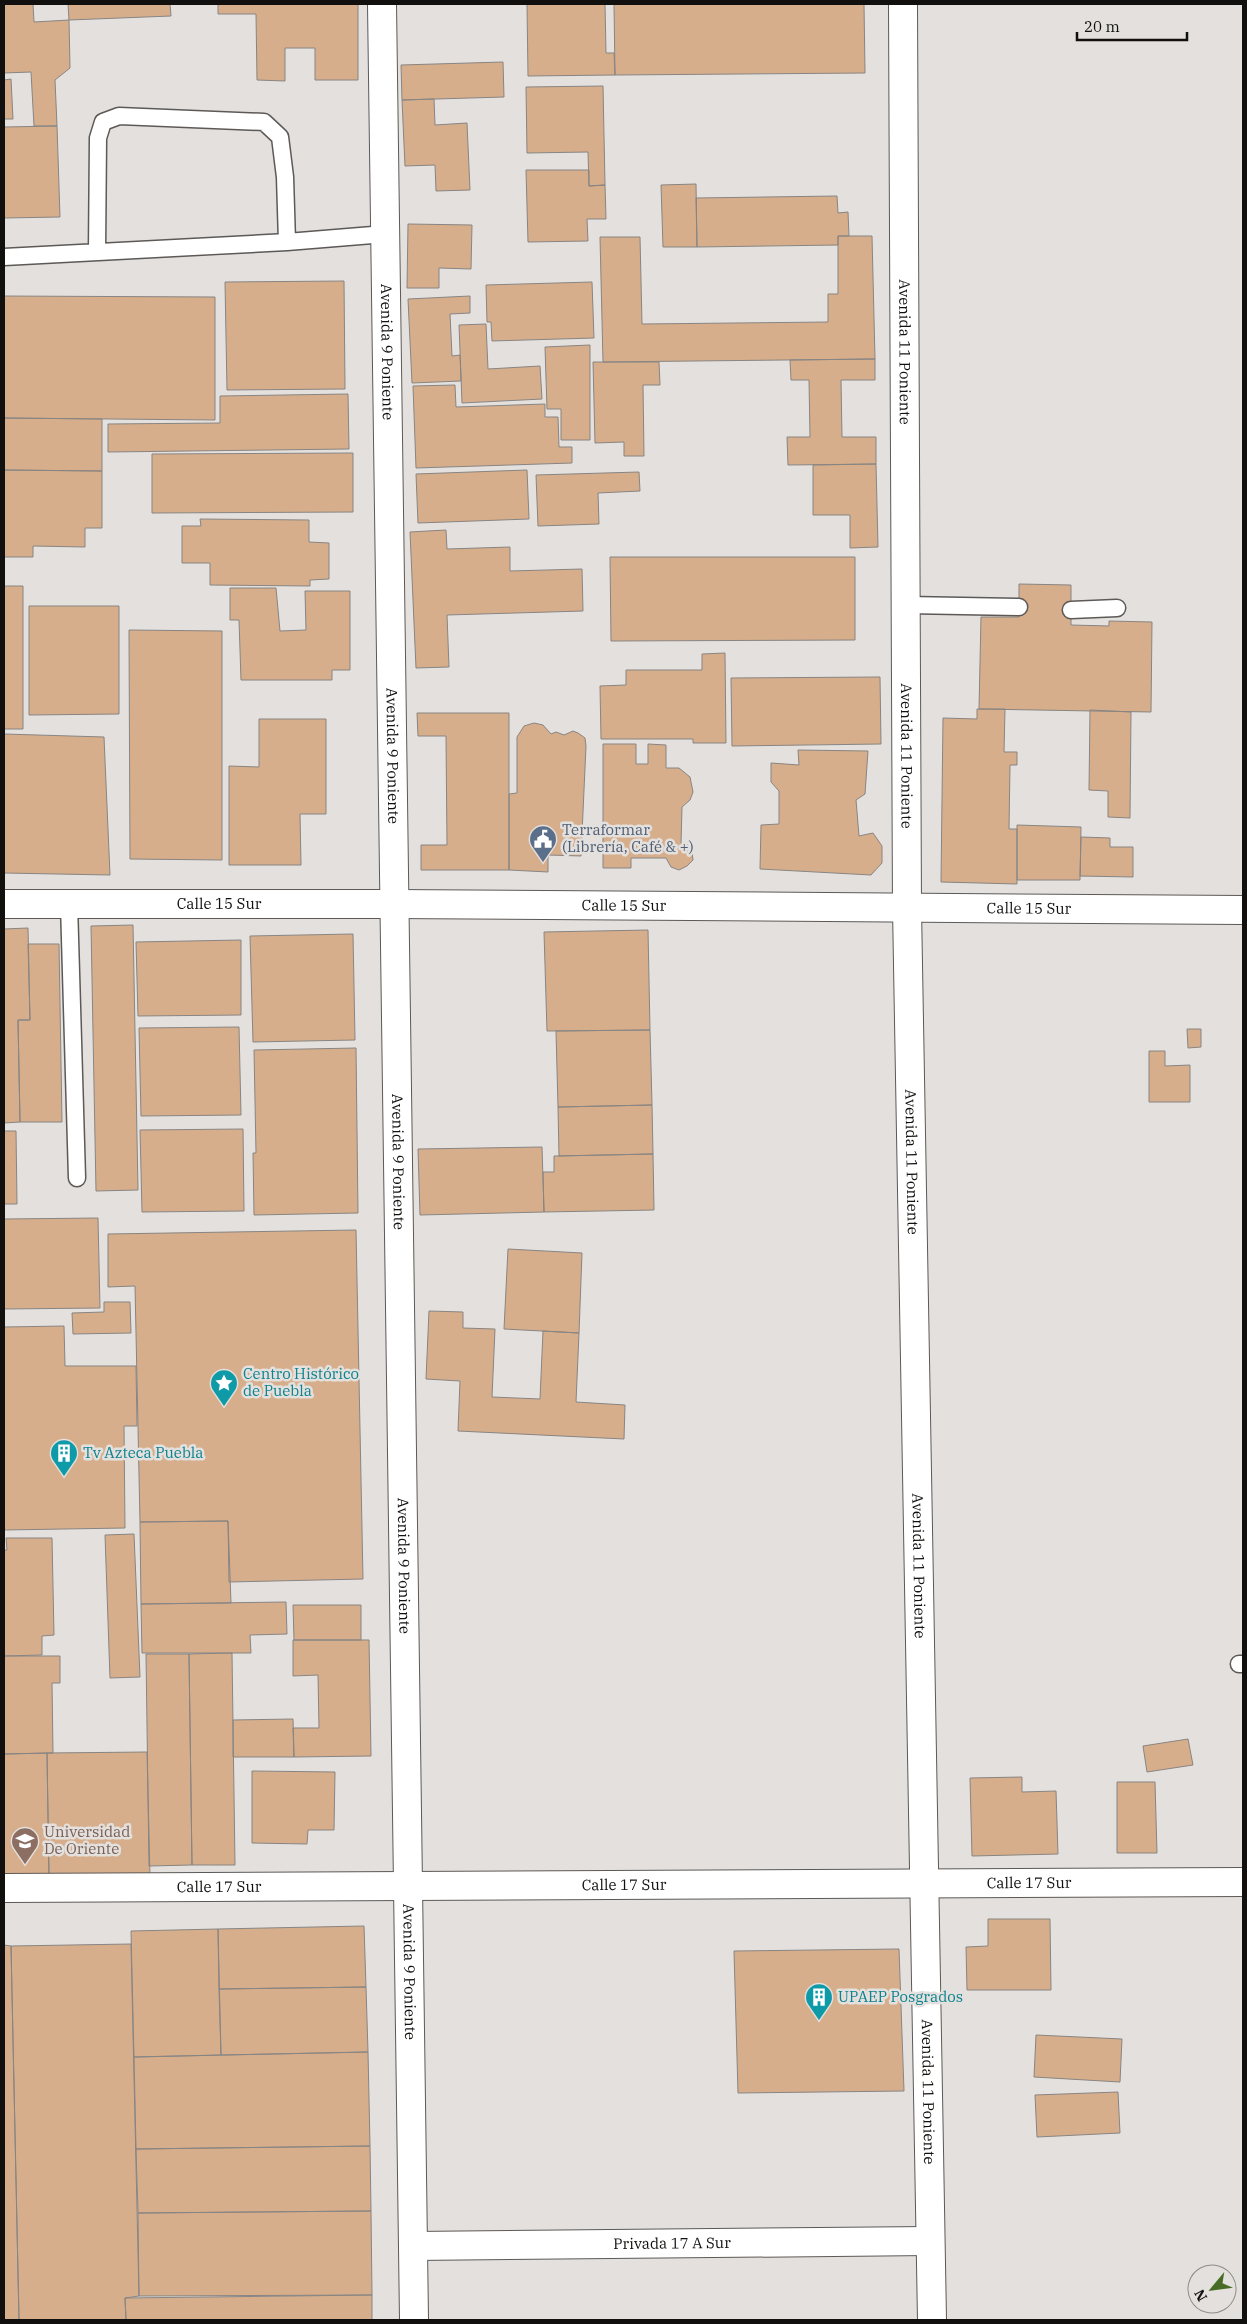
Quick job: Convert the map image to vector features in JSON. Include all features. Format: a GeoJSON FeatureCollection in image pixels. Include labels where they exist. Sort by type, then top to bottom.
{"type":"FeatureCollection","features":[{"type":"Feature","properties":{"kind":"street","name":"Avenida 9 Poniente"},"geometry":{"type":"LineString","coordinates":[[382,4],[414,2320]]}},
{"type":"Feature","properties":{"kind":"street","name":"Avenida 11 Poniente"},"geometry":{"type":"LineString","coordinates":[[903,4],[908,908],[932,2320]]}},
{"type":"Feature","properties":{"kind":"street","name":"Calle 15 Sur"},"geometry":{"type":"LineString","coordinates":[[4,904],[394,904],[1243,910]]}},
{"type":"Feature","properties":{"kind":"street","name":"Calle 17 Sur"},"geometry":{"type":"LineString","coordinates":[[4,1888],[1243,1882]]}},
{"type":"Feature","properties":{"kind":"street","name":"Privada 17 A Sur"},"geometry":{"type":"LineString","coordinates":[[413,2246],[930,2241]]}},
{"type":"Feature","properties":{"kind":"lane"},"geometry":{"type":"LineString","coordinates":[[97,252],[98,138],[103,122],[119,116],[264,122],[280,137],[285,177],[287,242]]}},
{"type":"Feature","properties":{"kind":"lane"},"geometry":{"type":"LineString","coordinates":[[4,257],[287,242],[385,234]]}},
{"type":"Feature","properties":{"kind":"lane"},"geometry":{"type":"LineString","coordinates":[[906,605],[1019,608]]}},
{"type":"Feature","properties":{"kind":"lane"},"geometry":{"type":"LineString","coordinates":[[1070,610],[1116,608]]}},
{"type":"Feature","properties":{"kind":"lane"},"geometry":{"type":"LineString","coordinates":[[69,904],[77,1178]]}},
{"type":"Feature","properties":{"kind":"building"},"geometry":{"type":"Polygon","coordinates":[[[4,4],[33,4],[34,22],[69,20],[70,68],[55,80],[57,126],[34,126],[31,72],[4,73],[4,4]]]}},
{"type":"Feature","properties":{"kind":"building"},"geometry":{"type":"Polygon","coordinates":[[[68,4],[170,4],[171,16],[69,20],[68,4]]]}},
{"type":"Feature","properties":{"kind":"building"},"geometry":{"type":"Polygon","coordinates":[[[218,4],[358,4],[358,80],[315,80],[315,48],[285,48],[285,81],[257,80],[256,14],[218,14],[218,4]]]}},
{"type":"Feature","properties":{"kind":"building"},"geometry":{"type":"Polygon","coordinates":[[[527,4],[605,4],[606,53],[614,53],[615,75],[528,76],[527,4]]]}},
{"type":"Feature","properties":{"kind":"building"},"geometry":{"type":"Polygon","coordinates":[[[614,4],[864,4],[865,73],[615,75],[614,4]]]}},
{"type":"Feature","properties":{"kind":"building"},"geometry":{"type":"Polygon","coordinates":[[[503,62],[504,97],[402,100],[401,65],[503,62]]]}},
{"type":"Feature","properties":{"kind":"building"},"geometry":{"type":"Polygon","coordinates":[[[11,79],[13,119],[4,119],[4,80],[11,79]]]}},
{"type":"Feature","properties":{"kind":"building"},"geometry":{"type":"Polygon","coordinates":[[[603,86],[605,185],[589,186],[588,152],[527,153],[526,87],[603,86]]]}},
{"type":"Feature","properties":{"kind":"building"},"geometry":{"type":"Polygon","coordinates":[[[434,99],[435,125],[467,123],[470,190],[436,191],[435,165],[405,166],[402,100],[434,99]]]}},
{"type":"Feature","properties":{"kind":"building"},"geometry":{"type":"Polygon","coordinates":[[[57,126],[60,217],[4,218],[4,127],[57,126]]]}},
{"type":"Feature","properties":{"kind":"building"},"geometry":{"type":"Polygon","coordinates":[[[526,170],[589,170],[589,186],[605,185],[606,219],[587,219],[588,241],[528,242],[526,170]]]}},
{"type":"Feature","properties":{"kind":"building"},"geometry":{"type":"Polygon","coordinates":[[[696,184],[697,247],[663,247],[661,185],[696,184]]]}},
{"type":"Feature","properties":{"kind":"building"},"geometry":{"type":"Polygon","coordinates":[[[837,196],[838,213],[848,212],[849,236],[838,236],[838,245],[697,247],[696,198],[837,196]]]}},
{"type":"Feature","properties":{"kind":"building"},"geometry":{"type":"Polygon","coordinates":[[[408,224],[472,225],[471,269],[439,268],[439,288],[407,288],[408,224]]]}},
{"type":"Feature","properties":{"kind":"building"},"geometry":{"type":"Polygon","coordinates":[[[838,236],[872,236],[875,359],[603,362],[600,237],[640,237],[642,324],[828,322],[828,294],[838,294],[838,236]]]}},
{"type":"Feature","properties":{"kind":"building"},"geometry":{"type":"Polygon","coordinates":[[[344,281],[345,389],[227,390],[225,282],[344,281]]]}},
{"type":"Feature","properties":{"kind":"building"},"geometry":{"type":"Polygon","coordinates":[[[592,282],[594,338],[492,341],[491,322],[487,322],[486,285],[592,282]]]}},
{"type":"Feature","properties":{"kind":"building"},"geometry":{"type":"Polygon","coordinates":[[[4,296],[215,297],[215,420],[4,418],[4,296]]]}},
{"type":"Feature","properties":{"kind":"building"},"geometry":{"type":"Polygon","coordinates":[[[470,296],[470,313],[450,314],[452,356],[460,355],[461,381],[412,383],[408,299],[470,296]]]}},
{"type":"Feature","properties":{"kind":"building"},"geometry":{"type":"Polygon","coordinates":[[[486,324],[488,369],[540,366],[542,399],[462,403],[459,325],[486,324]]]}},
{"type":"Feature","properties":{"kind":"building"},"geometry":{"type":"Polygon","coordinates":[[[590,345],[590,440],[561,440],[561,409],[547,409],[545,347],[590,345]]]}},
{"type":"Feature","properties":{"kind":"building"},"geometry":{"type":"Polygon","coordinates":[[[875,359],[875,380],[841,380],[842,437],[876,437],[876,464],[788,465],[787,437],[810,437],[809,380],[791,380],[790,360],[875,359]]]}},
{"type":"Feature","properties":{"kind":"building"},"geometry":{"type":"Polygon","coordinates":[[[593,362],[659,362],[660,385],[643,385],[644,456],[624,456],[624,442],[595,443],[593,362]]]}},
{"type":"Feature","properties":{"kind":"building"},"geometry":{"type":"Polygon","coordinates":[[[455,385],[456,407],[545,404],[545,417],[558,417],[559,447],[572,447],[572,463],[416,468],[413,386],[455,385]]]}},
{"type":"Feature","properties":{"kind":"building"},"geometry":{"type":"Polygon","coordinates":[[[348,394],[349,449],[108,452],[108,424],[220,423],[220,396],[348,394]]]}},
{"type":"Feature","properties":{"kind":"building"},"geometry":{"type":"Polygon","coordinates":[[[4,418],[102,419],[102,471],[4,470],[4,418]]]}},
{"type":"Feature","properties":{"kind":"building"},"geometry":{"type":"Polygon","coordinates":[[[353,453],[353,512],[152,513],[152,454],[353,453]]]}},
{"type":"Feature","properties":{"kind":"building"},"geometry":{"type":"Polygon","coordinates":[[[876,464],[878,547],[850,548],[850,515],[813,515],[813,465],[876,464]]]}},
{"type":"Feature","properties":{"kind":"building"},"geometry":{"type":"Polygon","coordinates":[[[4,470],[102,471],[102,528],[85,528],[85,547],[33,546],[33,557],[4,557],[4,470]]]}},
{"type":"Feature","properties":{"kind":"building"},"geometry":{"type":"Polygon","coordinates":[[[527,470],[529,519],[418,523],[416,474],[527,470]]]}},
{"type":"Feature","properties":{"kind":"building"},"geometry":{"type":"Polygon","coordinates":[[[639,472],[640,491],[598,493],[599,524],[538,526],[536,475],[639,472]]]}},
{"type":"Feature","properties":{"kind":"building"},"geometry":{"type":"Polygon","coordinates":[[[200,519],[309,520],[309,542],[329,543],[329,579],[310,580],[310,586],[210,585],[210,563],[182,563],[182,526],[201,526],[200,519]]]}},
{"type":"Feature","properties":{"kind":"building"},"geometry":{"type":"Polygon","coordinates":[[[446,530],[447,549],[510,547],[510,571],[582,569],[583,611],[447,615],[449,667],[416,668],[410,532],[446,530]]]}},
{"type":"Feature","properties":{"kind":"building"},"geometry":{"type":"Polygon","coordinates":[[[610,557],[855,557],[855,640],[611,641],[610,557]]]}},
{"type":"Feature","properties":{"kind":"building"},"geometry":{"type":"Polygon","coordinates":[[[1019,584],[1071,585],[1071,625],[1109,626],[1109,621],[1152,622],[1151,712],[979,709],[981,617],[1019,617],[1019,584]]]}},
{"type":"Feature","properties":{"kind":"building"},"geometry":{"type":"Polygon","coordinates":[[[4,586],[23,586],[23,729],[4,729],[4,586]]]}},
{"type":"Feature","properties":{"kind":"building"},"geometry":{"type":"Polygon","coordinates":[[[230,588],[276,588],[280,631],[306,630],[305,591],[350,591],[350,670],[332,670],[332,680],[241,680],[239,620],[230,620],[230,588]]]}},
{"type":"Feature","properties":{"kind":"building"},"geometry":{"type":"Polygon","coordinates":[[[29,606],[119,606],[119,714],[29,715],[29,606]]]}},
{"type":"Feature","properties":{"kind":"building"},"geometry":{"type":"Polygon","coordinates":[[[129,630],[222,631],[222,860],[130,859],[129,630]]]}},
{"type":"Feature","properties":{"kind":"building"},"geometry":{"type":"Polygon","coordinates":[[[725,653],[726,743],[693,743],[693,739],[601,739],[600,686],[626,685],[626,670],[702,670],[702,654],[725,653]]]}},
{"type":"Feature","properties":{"kind":"building"},"geometry":{"type":"Polygon","coordinates":[[[880,677],[881,744],[732,746],[731,678],[880,677]]]}},
{"type":"Feature","properties":{"kind":"building"},"geometry":{"type":"Polygon","coordinates":[[[977,709],[1005,709],[1004,752],[1017,752],[1017,765],[1010,765],[1009,829],[1017,829],[1017,884],[941,882],[943,718],[977,719],[977,709]]]}},
{"type":"Feature","properties":{"kind":"building"},"geometry":{"type":"Polygon","coordinates":[[[1090,710],[1131,712],[1130,818],[1108,817],[1108,791],[1089,790],[1090,710]]]}},
{"type":"Feature","properties":{"kind":"building"},"geometry":{"type":"Polygon","coordinates":[[[417,713],[509,713],[509,870],[421,870],[421,845],[447,845],[446,736],[418,736],[417,713]]]}},
{"type":"Feature","properties":{"kind":"building"},"geometry":{"type":"Polygon","coordinates":[[[259,719],[326,719],[326,814],[300,814],[301,865],[229,865],[229,766],[259,767],[259,719]]]}},
{"type":"Feature","properties":{"kind":"building"},"geometry":{"type":"Polygon","coordinates":[[[534,723],[543,725],[551,734],[556,732],[564,735],[573,731],[578,733],[585,738],[586,746],[581,856],[548,855],[548,872],[509,870],[509,794],[517,793],[517,737],[524,726],[534,723]]]}},
{"type":"Feature","properties":{"kind":"building"},"geometry":{"type":"Polygon","coordinates":[[[4,734],[104,737],[110,875],[4,873],[4,734]]]}},
{"type":"Feature","properties":{"kind":"building"},"geometry":{"type":"Polygon","coordinates":[[[603,744],[636,744],[636,764],[648,764],[648,744],[666,745],[666,768],[679,768],[690,777],[693,792],[690,800],[682,807],[681,843],[687,844],[692,851],[693,860],[687,866],[679,870],[671,867],[666,858],[631,858],[631,868],[603,868],[603,744]]]}},
{"type":"Feature","properties":{"kind":"building"},"geometry":{"type":"Polygon","coordinates":[[[798,750],[868,751],[865,794],[856,800],[859,836],[873,833],[882,846],[882,863],[871,875],[760,869],[761,825],[779,824],[779,791],[771,782],[771,763],[799,765],[798,750]]]}},
{"type":"Feature","properties":{"kind":"building"},"geometry":{"type":"Polygon","coordinates":[[[1017,825],[1081,827],[1080,880],[1017,880],[1017,825]]]}},
{"type":"Feature","properties":{"kind":"building"},"geometry":{"type":"Polygon","coordinates":[[[1081,837],[1110,838],[1110,847],[1133,847],[1133,877],[1080,876],[1081,837]]]}},
{"type":"Feature","properties":{"kind":"building"},"geometry":{"type":"Polygon","coordinates":[[[133,925],[138,1190],[96,1191],[91,926],[133,925]]]}},
{"type":"Feature","properties":{"kind":"building"},"geometry":{"type":"Polygon","coordinates":[[[28,928],[30,1020],[18,1020],[20,1122],[4,1123],[4,929],[28,928]]]}},
{"type":"Feature","properties":{"kind":"building"},"geometry":{"type":"Polygon","coordinates":[[[648,930],[650,1030],[547,1031],[544,932],[648,930]]]}},
{"type":"Feature","properties":{"kind":"building"},"geometry":{"type":"Polygon","coordinates":[[[353,934],[355,1040],[253,1042],[250,936],[353,934]]]}},
{"type":"Feature","properties":{"kind":"building"},"geometry":{"type":"Polygon","coordinates":[[[241,940],[241,1015],[138,1016],[136,942],[241,940]]]}},
{"type":"Feature","properties":{"kind":"building"},"geometry":{"type":"Polygon","coordinates":[[[28,944],[59,944],[62,1122],[20,1122],[18,1020],[30,1020],[28,944]]]}},
{"type":"Feature","properties":{"kind":"building"},"geometry":{"type":"Polygon","coordinates":[[[239,1027],[241,1115],[141,1116],[139,1028],[239,1027]]]}},
{"type":"Feature","properties":{"kind":"building"},"geometry":{"type":"Polygon","coordinates":[[[1187,1029],[1201,1029],[1201,1047],[1188,1048],[1187,1029]]]}},
{"type":"Feature","properties":{"kind":"building"},"geometry":{"type":"Polygon","coordinates":[[[650,1030],[652,1105],[558,1107],[556,1031],[650,1030]]]}},
{"type":"Feature","properties":{"kind":"building"},"geometry":{"type":"Polygon","coordinates":[[[356,1048],[358,1213],[254,1215],[253,1153],[256,1153],[254,1050],[356,1048]]]}},
{"type":"Feature","properties":{"kind":"building"},"geometry":{"type":"Polygon","coordinates":[[[1149,1051],[1165,1051],[1165,1066],[1190,1065],[1190,1102],[1149,1102],[1149,1051]]]}},
{"type":"Feature","properties":{"kind":"building"},"geometry":{"type":"Polygon","coordinates":[[[652,1105],[653,1154],[559,1156],[558,1107],[652,1105]]]}},
{"type":"Feature","properties":{"kind":"building"},"geometry":{"type":"Polygon","coordinates":[[[243,1129],[244,1211],[142,1212],[140,1130],[243,1129]]]}},
{"type":"Feature","properties":{"kind":"building"},"geometry":{"type":"Polygon","coordinates":[[[4,1131],[16,1131],[17,1204],[4,1204],[4,1131]]]}},
{"type":"Feature","properties":{"kind":"building"},"geometry":{"type":"Polygon","coordinates":[[[542,1147],[544,1212],[420,1215],[418,1149],[542,1147]]]}},
{"type":"Feature","properties":{"kind":"building"},"geometry":{"type":"Polygon","coordinates":[[[653,1154],[654,1210],[544,1212],[543,1172],[554,1172],[554,1156],[653,1154]]]}},
{"type":"Feature","properties":{"kind":"building"},"geometry":{"type":"Polygon","coordinates":[[[98,1218],[100,1308],[4,1309],[4,1219],[98,1218]]]}},
{"type":"Feature","properties":{"kind":"building"},"geometry":{"type":"Polygon","coordinates":[[[356,1230],[363,1579],[229,1582],[228,1521],[140,1522],[135,1286],[108,1287],[108,1234],[356,1230]]]}},
{"type":"Feature","properties":{"kind":"building"},"geometry":{"type":"Polygon","coordinates":[[[508,1249],[582,1253],[579,1333],[504,1329],[508,1249]]]}},
{"type":"Feature","properties":{"kind":"building"},"geometry":{"type":"Polygon","coordinates":[[[104,1302],[130,1302],[131,1333],[73,1334],[72,1313],[104,1312],[104,1302]]]}},
{"type":"Feature","properties":{"kind":"building"},"geometry":{"type":"Polygon","coordinates":[[[429,1311],[463,1312],[463,1328],[495,1329],[492,1397],[540,1399],[543,1331],[579,1333],[576,1402],[625,1405],[624,1439],[458,1431],[460,1381],[426,1379],[429,1311]]]}},
{"type":"Feature","properties":{"kind":"building","name":"Tv Azteca Puebla"},"geometry":{"type":"Polygon","coordinates":[[[64,1326],[65,1366],[136,1366],[137,1426],[124,1426],[125,1528],[4,1530],[4,1327],[64,1326]]]}},
{"type":"Feature","properties":{"kind":"building"},"geometry":{"type":"Polygon","coordinates":[[[228,1521],[231,1603],[141,1604],[140,1522],[228,1521]]]}},
{"type":"Feature","properties":{"kind":"building"},"geometry":{"type":"Polygon","coordinates":[[[134,1534],[140,1677],[110,1678],[105,1535],[134,1534]]]}},
{"type":"Feature","properties":{"kind":"building"},"geometry":{"type":"Polygon","coordinates":[[[6,1538],[52,1538],[54,1635],[42,1636],[42,1655],[4,1656],[4,1550],[7,1550],[6,1538]]]}},
{"type":"Feature","properties":{"kind":"building"},"geometry":{"type":"Polygon","coordinates":[[[286,1602],[287,1634],[250,1635],[251,1653],[142,1653],[141,1604],[286,1602]]]}},
{"type":"Feature","properties":{"kind":"building"},"geometry":{"type":"Polygon","coordinates":[[[293,1605],[361,1605],[361,1640],[294,1640],[293,1605]]]}},
{"type":"Feature","properties":{"kind":"building"},"geometry":{"type":"Polygon","coordinates":[[[293,1640],[369,1640],[371,1756],[294,1757],[293,1728],[319,1728],[318,1675],[293,1676],[293,1640]]]}},
{"type":"Feature","properties":{"kind":"building"},"geometry":{"type":"Polygon","coordinates":[[[232,1653],[235,1865],[192,1865],[189,1654],[232,1653]]]}},
{"type":"Feature","properties":{"kind":"building"},"geometry":{"type":"Polygon","coordinates":[[[146,1654],[189,1654],[192,1865],[149,1866],[146,1654]]]}},
{"type":"Feature","properties":{"kind":"building"},"geometry":{"type":"Polygon","coordinates":[[[4,1656],[60,1656],[60,1683],[52,1683],[53,1753],[4,1754],[4,1656]]]}},
{"type":"Feature","properties":{"kind":"building"},"geometry":{"type":"Polygon","coordinates":[[[293,1719],[294,1757],[233,1757],[233,1720],[293,1719]]]}},
{"type":"Feature","properties":{"kind":"building"},"geometry":{"type":"Polygon","coordinates":[[[1188,1739],[1193,1765],[1147,1772],[1143,1746],[1188,1739]]]}},
{"type":"Feature","properties":{"kind":"building"},"geometry":{"type":"Polygon","coordinates":[[[147,1752],[150,1877],[49,1877],[47,1753],[147,1752]]]}},
{"type":"Feature","properties":{"kind":"building"},"geometry":{"type":"Polygon","coordinates":[[[47,1753],[49,1877],[4,1877],[4,1754],[47,1753]]]}},
{"type":"Feature","properties":{"kind":"building"},"geometry":{"type":"Polygon","coordinates":[[[252,1771],[335,1772],[334,1830],[308,1830],[307,1844],[252,1843],[252,1771]]]}},
{"type":"Feature","properties":{"kind":"building"},"geometry":{"type":"Polygon","coordinates":[[[1022,1777],[1022,1792],[1056,1791],[1058,1854],[972,1856],[970,1778],[1022,1777]]]}},
{"type":"Feature","properties":{"kind":"building"},"geometry":{"type":"Polygon","coordinates":[[[1117,1782],[1155,1782],[1157,1853],[1117,1853],[1117,1782]]]}},
{"type":"Feature","properties":{"kind":"building"},"geometry":{"type":"Polygon","coordinates":[[[988,1919],[1050,1919],[1051,1990],[967,1990],[966,1947],[988,1946],[988,1919]]]}},
{"type":"Feature","properties":{"kind":"building"},"geometry":{"type":"Polygon","coordinates":[[[364,1926],[366,1987],[219,1989],[218,1929],[364,1926]]]}},
{"type":"Feature","properties":{"kind":"building"},"geometry":{"type":"Polygon","coordinates":[[[218,1929],[221,2055],[134,2057],[131,1931],[218,1929]]]}},
{"type":"Feature","properties":{"kind":"building"},"geometry":{"type":"Polygon","coordinates":[[[131,1944],[139,2296],[125,2298],[126,2320],[19,2320],[11,1946],[131,1944]]]}},
{"type":"Feature","properties":{"kind":"building"},"geometry":{"type":"Polygon","coordinates":[[[4,1945],[11,1946],[19,2320],[4,2320],[4,1945]]]}},
{"type":"Feature","properties":{"kind":"building","name":"UPAEP Posgrados"},"geometry":{"type":"Polygon","coordinates":[[[899,1949],[904,2091],[738,2093],[734,1951],[899,1949]]]}},
{"type":"Feature","properties":{"kind":"building"},"geometry":{"type":"Polygon","coordinates":[[[366,1987],[368,2052],[221,2055],[219,1989],[366,1987]]]}},
{"type":"Feature","properties":{"kind":"building"},"geometry":{"type":"Polygon","coordinates":[[[1036,2035],[1122,2039],[1120,2082],[1034,2077],[1036,2035]]]}},
{"type":"Feature","properties":{"kind":"building"},"geometry":{"type":"Polygon","coordinates":[[[368,2052],[370,2146],[136,2149],[134,2057],[368,2052]]]}},
{"type":"Feature","properties":{"kind":"building"},"geometry":{"type":"Polygon","coordinates":[[[1118,2092],[1120,2133],[1037,2137],[1035,2095],[1118,2092]]]}},
{"type":"Feature","properties":{"kind":"building"},"geometry":{"type":"Polygon","coordinates":[[[370,2146],[371,2211],[138,2213],[136,2149],[370,2146]]]}},
{"type":"Feature","properties":{"kind":"building"},"geometry":{"type":"Polygon","coordinates":[[[371,2211],[372,2295],[139,2296],[138,2213],[371,2211]]]}},
{"type":"Feature","properties":{"kind":"building"},"geometry":{"type":"Polygon","coordinates":[[[372,2295],[372,2320],[126,2320],[125,2298],[372,2295]]]}},
{"type":"Feature","properties":{"kind":"place","name":"Terraformar (Librería, Café & +)"},"geometry":{"type":"Point","coordinates":[543,863]}},
{"type":"Feature","properties":{"kind":"place","name":"Centro Histórico de Puebla"},"geometry":{"type":"Point","coordinates":[224,1407]}},
{"type":"Feature","properties":{"kind":"place","name":"Tv Azteca Puebla"},"geometry":{"type":"Point","coordinates":[64,1477]}},
{"type":"Feature","properties":{"kind":"place","name":"Universidad De Oriente"},"geometry":{"type":"Point","coordinates":[25,1865]}},
{"type":"Feature","properties":{"kind":"place","name":"UPAEP Posgrados"},"geometry":{"type":"Point","coordinates":[819,2021]}}]}
